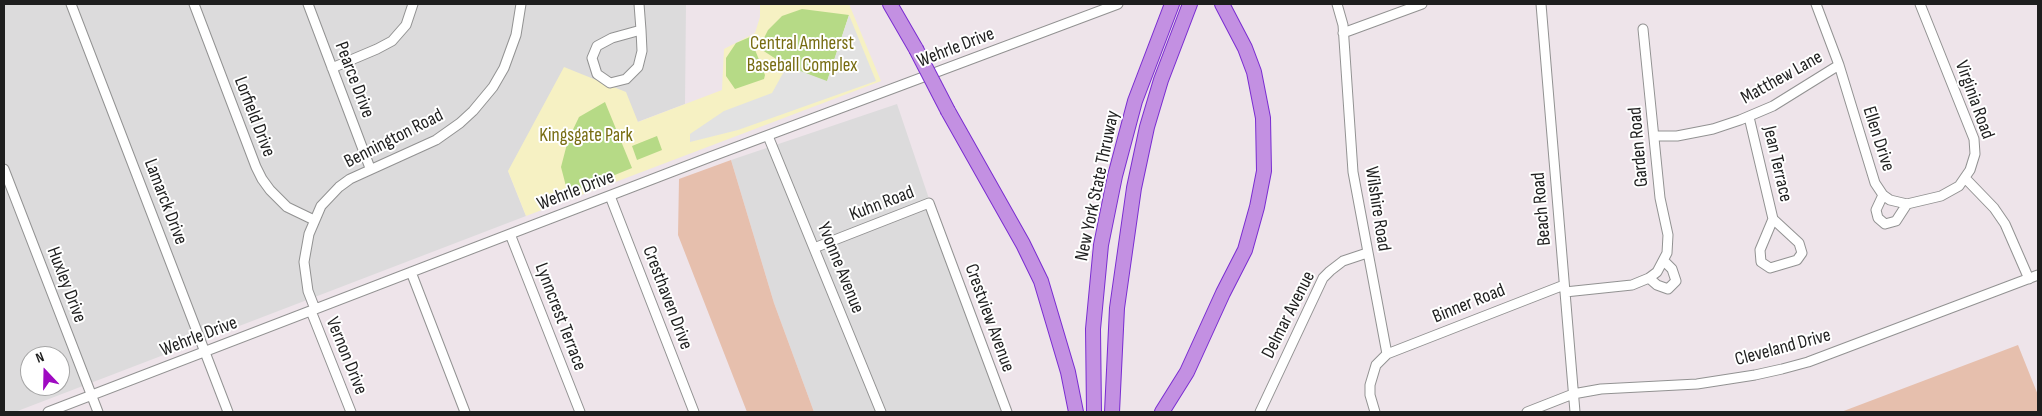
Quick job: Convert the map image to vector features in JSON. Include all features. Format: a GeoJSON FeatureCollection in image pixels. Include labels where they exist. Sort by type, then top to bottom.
{"type":"FeatureCollection","features":[{"type":"Feature","properties":{"kind":"highway"},"geometry":{"type":"LineString","coordinates":[[890,4],[1023,244],[1041,281],[1068,372],[1076,412]]}},
{"type":"Feature","properties":{"kind":"highway","name":"New York State Thruway"},"geometry":{"type":"LineString","coordinates":[[1094,412],[1093,329],[1101,245],[1115,176],[1135,101],[1172,4]]}},
{"type":"Feature","properties":{"kind":"highway","name":"New York State Thruway"},"geometry":{"type":"LineString","coordinates":[[1112,412],[1117,308],[1134,188],[1147,127],[1161,80],[1190,4]]}},
{"type":"Feature","properties":{"kind":"highway"},"geometry":{"type":"LineString","coordinates":[[1162,412],[1187,372],[1245,250],[1257,207],[1264,171],[1263,118],[1254,72],[1245,48],[1224,7]]}},
{"type":"Feature","properties":{"kind":"street","name":"Lamarck Drive"},"geometry":{"type":"LineString","coordinates":[[71,4],[228,412]]}},
{"type":"Feature","properties":{"kind":"street","name":"Lorfield Drive"},"geometry":{"type":"LineString","coordinates":[[194,4],[262,179],[270,190],[287,206],[314,220]]}},
{"type":"Feature","properties":{"kind":"street","name":"Pearce Drive"},"geometry":{"type":"LineString","coordinates":[[308,4],[370,168]]}},
{"type":"Feature","properties":{"kind":"street"},"geometry":{"type":"LineString","coordinates":[[332,68],[377,49],[392,40],[406,25],[413,4]]}},
{"type":"Feature","properties":{"kind":"street","name":"Bennington Road"},"geometry":{"type":"LineString","coordinates":[[313,310],[304,262],[309,234],[321,206],[350,178],[436,140],[473,111],[493,88],[504,68],[516,35],[521,4]]}},
{"type":"Feature","properties":{"kind":"street"},"geometry":{"type":"LineString","coordinates":[[639,4],[641,30],[642,52],[638,68],[626,79],[610,82],[597,74],[592,58],[597,46],[612,38],[641,30]]}},
{"type":"Feature","properties":{"kind":"street","name":"Wehrle Drive"},"geometry":{"type":"LineString","coordinates":[[48,412],[510,234],[1118,4]]}},
{"type":"Feature","properties":{"kind":"street","name":"Wilshire Road"},"geometry":{"type":"LineString","coordinates":[[1337,4],[1343,33],[1353,172],[1386,354]]}},
{"type":"Feature","properties":{"kind":"street"},"geometry":{"type":"LineString","coordinates":[[1343,33],[1422,4]]}},
{"type":"Feature","properties":{"kind":"street","name":"Beach Road"},"geometry":{"type":"LineString","coordinates":[[1541,4],[1575,412]]}},
{"type":"Feature","properties":{"kind":"street","name":"Ellen Drive"},"geometry":{"type":"LineString","coordinates":[[1816,4],[1839,65],[1871,173],[1883,195],[1898,203],[1907,204]]}},
{"type":"Feature","properties":{"kind":"street","name":"Virginia Road"},"geometry":{"type":"LineString","coordinates":[[1920,4],[1974,139],[1974,159],[1966,179]]}},
{"type":"Feature","properties":{"kind":"street","name":"Garden Road"},"geometry":{"type":"LineString","coordinates":[[1643,29],[1660,198],[1668,235],[1668,245],[1664,260]]}},
{"type":"Feature","properties":{"kind":"street","name":"Matthew Lane"},"geometry":{"type":"LineString","coordinates":[[1654,136],[1677,136],[1713,129],[1749,117],[1774,106],[1839,65]]}},
{"type":"Feature","properties":{"kind":"street","name":"Jean Terrace"},"geometry":{"type":"LineString","coordinates":[[1749,117],[1773,219],[1799,243],[1802,253],[1797,260],[1770,268],[1761,262],[1760,250],[1773,219]]}},
{"type":"Feature","properties":{"kind":"street","name":"Yvonne Avenue"},"geometry":{"type":"LineString","coordinates":[[768,136],[881,412]]}},
{"type":"Feature","properties":{"kind":"street","name":"Huxley Drive"},"geometry":{"type":"LineString","coordinates":[[4,169],[98,412]]}},
{"type":"Feature","properties":{"kind":"street"},"geometry":{"type":"LineString","coordinates":[[1883,195],[1876,210],[1878,218],[1884,224],[1896,221],[1907,204],[1926,201],[1940,196],[1953,190],[1966,179],[1994,208],[2005,224],[2029,279]]}},
{"type":"Feature","properties":{"kind":"street","name":"Cresthaven Drive"},"geometry":{"type":"LineString","coordinates":[[610,196],[694,412]]}},
{"type":"Feature","properties":{"kind":"street","name":"Kuhn Road"},"geometry":{"type":"LineString","coordinates":[[814,248],[929,203],[942,236]]}},
{"type":"Feature","properties":{"kind":"street","name":"Lynncrest Terrace"},"geometry":{"type":"LineString","coordinates":[[510,234],[580,412]]}},
{"type":"Feature","properties":{"kind":"street","name":"Crestview Avenue"},"geometry":{"type":"LineString","coordinates":[[942,236],[1007,412]]}},
{"type":"Feature","properties":{"kind":"street","name":"Delmar Avenue"},"geometry":{"type":"LineString","coordinates":[[1260,412],[1323,278],[1343,261],[1367,254]]}},
{"type":"Feature","properties":{"kind":"street"},"geometry":{"type":"LineString","coordinates":[[1564,289],[1632,285],[1649,278],[1657,272],[1664,260],[1672,269],[1676,280],[1668,289],[1656,286],[1649,278]]}},
{"type":"Feature","properties":{"kind":"street"},"geometry":{"type":"LineString","coordinates":[[412,272],[466,412]]}},
{"type":"Feature","properties":{"kind":"street","name":"Cleveland Drive"},"geometry":{"type":"LineString","coordinates":[[1527,412],[1573,394],[1603,389],[1697,384],[1755,376],[1782,369],[1808,362],[2038,275]]}},
{"type":"Feature","properties":{"kind":"street","name":"Binner Road"},"geometry":{"type":"LineString","coordinates":[[1386,354],[1564,289]]}},
{"type":"Feature","properties":{"kind":"street","name":"Vernon Drive"},"geometry":{"type":"LineString","coordinates":[[313,310],[352,412]]}},
{"type":"Feature","properties":{"kind":"street"},"geometry":{"type":"LineString","coordinates":[[1375,412],[1370,395],[1370,385],[1376,365],[1386,354]]}},
{"type":"Feature","properties":{"kind":"shaded area"},"geometry":{"type":"Polygon","coordinates":[[[4,4],[686,4],[685,104],[508,171],[526,216],[70,391],[70,346],[20,346],[20,396],[57,396],[15,412],[4,412],[4,4]]]}},
{"type":"Feature","properties":{"kind":"shaded area"},"geometry":{"type":"Polygon","coordinates":[[[849,15],[876,81],[738,130],[690,142],[690,134],[724,111],[772,93],[787,66],[827,81],[849,15]]]}},
{"type":"Feature","properties":{"kind":"shaded area"},"geometry":{"type":"Polygon","coordinates":[[[897,104],[1001,412],[814,412],[774,303],[731,160],[897,104]]]}},
{"type":"Feature","properties":{"kind":"shaded area"},"geometry":{"type":"Polygon","coordinates":[[[731,160],[774,303],[814,412],[747,412],[678,235],[679,179],[731,160]]]}},
{"type":"Feature","properties":{"kind":"shaded area"},"geometry":{"type":"Polygon","coordinates":[[[2018,345],[2038,395],[2038,412],[1841,412],[2018,345]]]}},
{"type":"Feature","properties":{"kind":"green space"},"geometry":{"type":"Polygon","coordinates":[[[760,4],[849,4],[881,81],[526,216],[508,171],[564,67],[626,92],[638,122],[722,90],[724,49],[755,33],[760,17],[760,4]]]}},
{"type":"Feature","properties":{"kind":"green space","name":"Central Amherst Baseball Complex"},"geometry":{"type":"Polygon","coordinates":[[[802,9],[849,15],[827,82],[787,66],[759,48],[768,30],[782,16],[802,9]]]}},
{"type":"Feature","properties":{"kind":"green space"},"geometry":{"type":"Polygon","coordinates":[[[750,37],[765,75],[764,79],[735,89],[726,76],[726,58],[736,43],[750,37]]]}},
{"type":"Feature","properties":{"kind":"green space","name":"Kingsgate Park"},"geometry":{"type":"Polygon","coordinates":[[[605,102],[632,168],[568,194],[561,167],[568,140],[579,117],[605,102]]]}},
{"type":"Feature","properties":{"kind":"green space"},"geometry":{"type":"Polygon","coordinates":[[[657,136],[662,150],[637,160],[632,146],[657,136]]]}}]}
